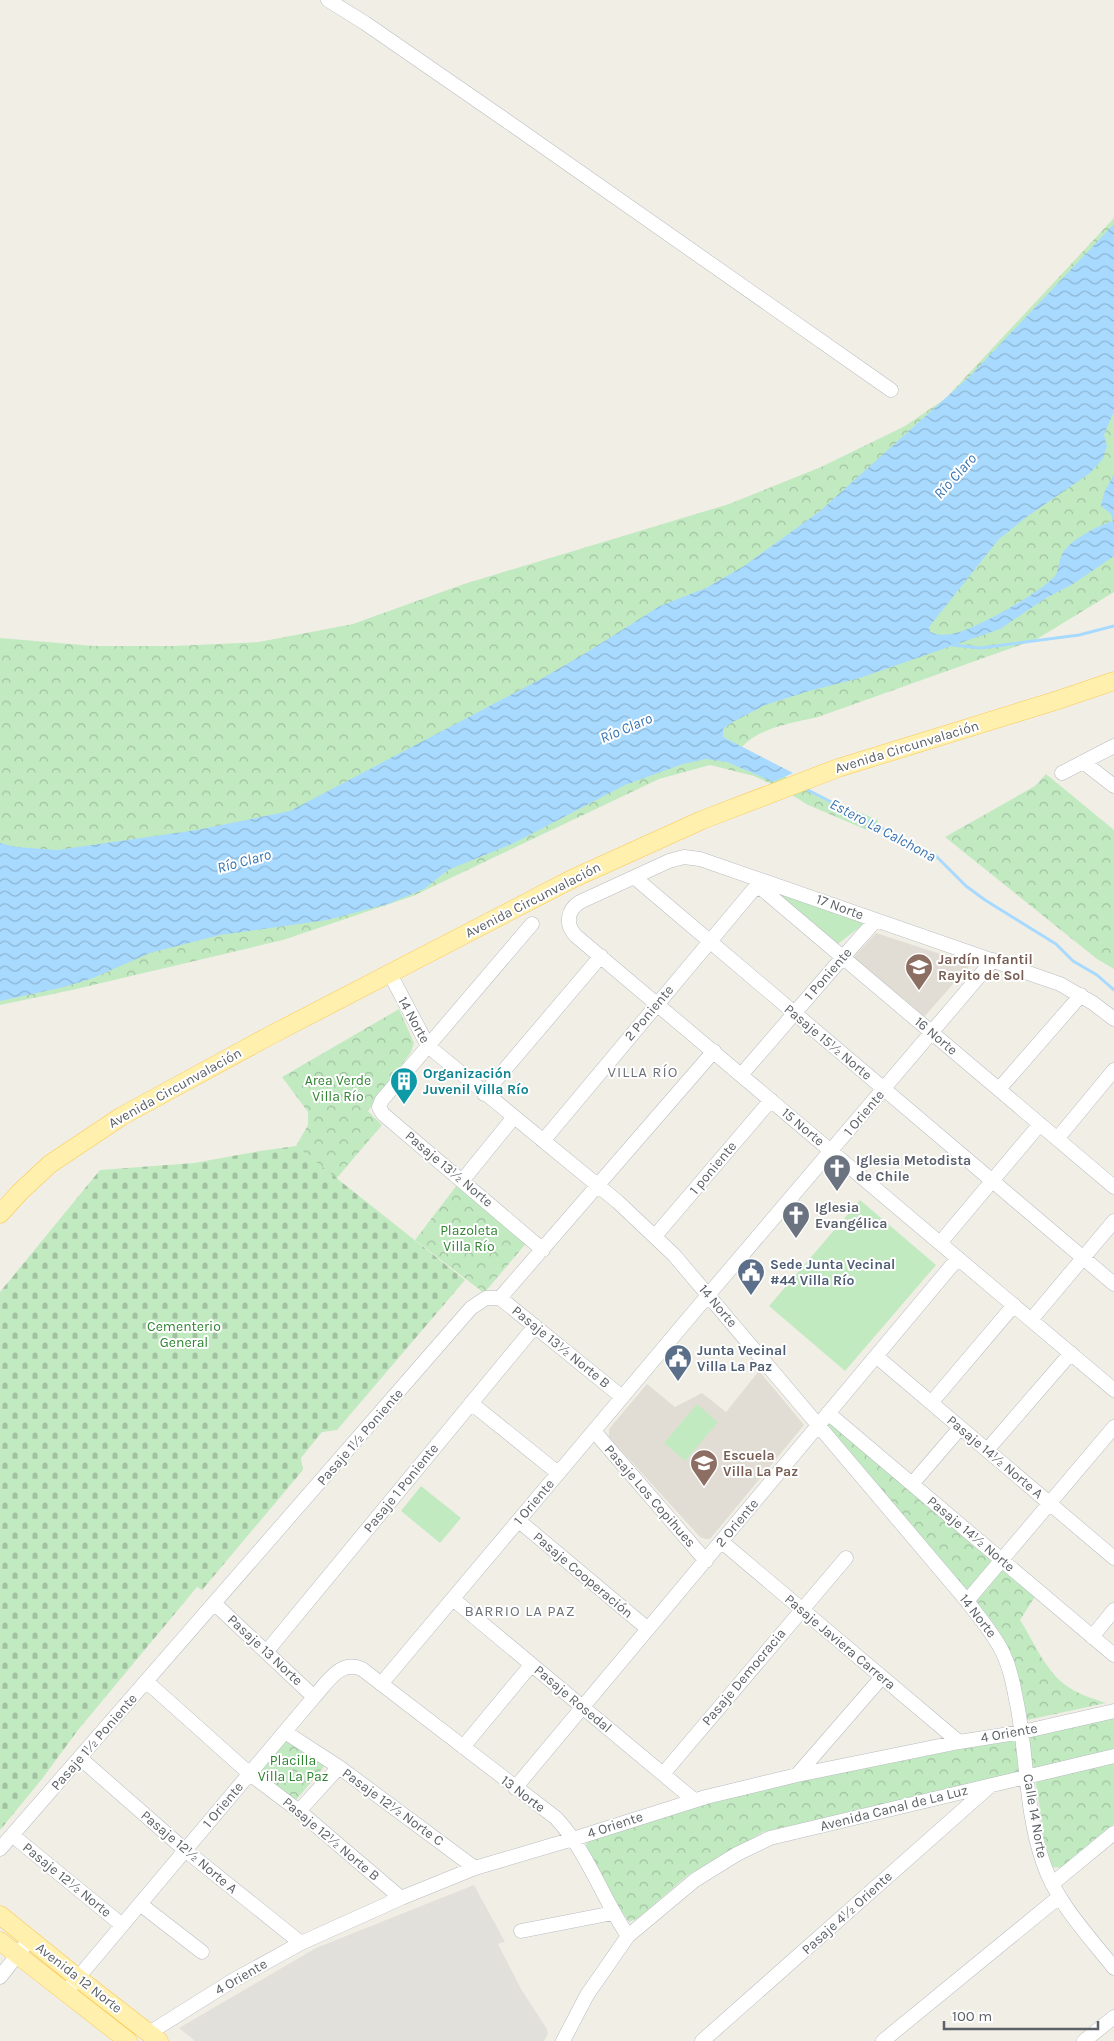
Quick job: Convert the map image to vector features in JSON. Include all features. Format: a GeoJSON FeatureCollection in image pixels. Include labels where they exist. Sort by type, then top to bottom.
{"type":"FeatureCollection","features":[{"type":"Feature","properties":{"kind":"main road","name":"Avenida Circunvalación"},"geometry":{"type":"LineString","coordinates":[[0,1214],[44,1169],[103,1128],[269,1036],[580,875],[702,820],[838,768],[1114,681]]}},
{"type":"Feature","properties":{"kind":"main road","name":"Avenida 12 Norte"},"geometry":{"type":"LineString","coordinates":[[0,1914],[154,2037]]}},
{"type":"Feature","properties":{"kind":"main road","name":"Avenida 12 Norte"},"geometry":{"type":"LineString","coordinates":[[0,1941],[128,2041]]}},
{"type":"Feature","properties":{"kind":"street"},"geometry":{"type":"LineString","coordinates":[[328,0],[463,91],[891,390]]}},
{"type":"Feature","properties":{"kind":"street"},"geometry":{"type":"LineString","coordinates":[[1062,773],[1114,746]]}},
{"type":"Feature","properties":{"kind":"street"},"geometry":{"type":"LineString","coordinates":[[1083,762],[1114,786]]}},
{"type":"Feature","properties":{"kind":"street","name":"17 Norte"},"geometry":{"type":"LineString","coordinates":[[568,917],[576,905],[634,877],[676,859],[684,857],[700,858],[1060,984],[1081,995],[1114,1019]]}},
{"type":"Feature","properties":{"kind":"street","name":"Pasaje 15½ Norte"},"geometry":{"type":"LineString","coordinates":[[634,877],[1114,1284]]}},
{"type":"Feature","properties":{"kind":"street","name":"2 Poniente"},"geometry":{"type":"LineString","coordinates":[[543,1141],[753,890],[758,888]]}},
{"type":"Feature","properties":{"kind":"street","name":"16 Norte"},"geometry":{"type":"LineString","coordinates":[[758,888],[764,890],[843,956],[1114,1187]]}},
{"type":"Feature","properties":{"kind":"street","name":"15 Norte"},"geometry":{"type":"LineString","coordinates":[[568,917],[572,932],[1114,1390]]}},
{"type":"Feature","properties":{"kind":"street","name":"1 Poniente"},"geometry":{"type":"LineString","coordinates":[[741,1074],[876,920]]}},
{"type":"Feature","properties":{"kind":"street"},"geometry":{"type":"LineString","coordinates":[[428,1046],[532,924]]}},
{"type":"Feature","properties":{"kind":"street"},"geometry":{"type":"LineString","coordinates":[[484,1094],[600,956]]}},
{"type":"Feature","properties":{"kind":"street","name":"1 Oriente"},"geometry":{"type":"LineString","coordinates":[[65,1992],[338,1671],[347,1666],[362,1669],[381,1684],[708,1294],[832,1151],[993,960]]}},
{"type":"Feature","properties":{"kind":"street","name":"14 Norte"},"geometry":{"type":"LineString","coordinates":[[390,974],[412,1020],[428,1046],[598,1186],[655,1236],[708,1294],[967,1601],[996,1639],[1003,1652],[1013,1683],[1022,1732]]}},
{"type":"Feature","properties":{"kind":"street"},"geometry":{"type":"LineString","coordinates":[[999,1089],[1081,995]]}},
{"type":"Feature","properties":{"kind":"street","name":"Pasaje 13½ Norte"},"geometry":{"type":"LineString","coordinates":[[428,1046],[382,1100],[379,1107],[383,1114],[543,1250]]}},
{"type":"Feature","properties":{"kind":"street"},"geometry":{"type":"LineString","coordinates":[[500,1298],[714,1051]]}},
{"type":"Feature","properties":{"kind":"street"},"geometry":{"type":"LineString","coordinates":[[1057,1139],[1114,1070]]}},
{"type":"Feature","properties":{"kind":"street","name":"1 poniente"},"geometry":{"type":"LineString","coordinates":[[655,1236],[770,1100]]}},
{"type":"Feature","properties":{"kind":"street"},"geometry":{"type":"LineString","coordinates":[[462,1181],[514,1117]]}},
{"type":"Feature","properties":{"kind":"street"},"geometry":{"type":"LineString","coordinates":[[940,1243],[1040,1124]]}},
{"type":"Feature","properties":{"kind":"street"},"geometry":{"type":"LineString","coordinates":[[1031,1320],[1114,1221]]}},
{"type":"Feature","properties":{"kind":"street","name":"2 Oriente"},"geometry":{"type":"LineString","coordinates":[[515,1788],[958,1258]]}},
{"type":"Feature","properties":{"kind":"street","name":"Pasaje 1½ Poniente"},"geometry":{"type":"LineString","coordinates":[[0,1849],[471,1308],[486,1298],[500,1298]]}},
{"type":"Feature","properties":{"kind":"street","name":"Pasaje 13½ Norte B"},"geometry":{"type":"LineString","coordinates":[[500,1298],[622,1397]]}},
{"type":"Feature","properties":{"kind":"street"},"geometry":{"type":"LineString","coordinates":[[931,1402],[1014,1305]]}},
{"type":"Feature","properties":{"kind":"street","name":"Pasaje 1 Poniente"},"geometry":{"type":"LineString","coordinates":[[267,1651],[535,1326]]}},
{"type":"Feature","properties":{"kind":"street"},"geometry":{"type":"LineString","coordinates":[[987,1450],[1071,1353]]}},
{"type":"Feature","properties":{"kind":"street","name":"Pasaje 14½ Norte A"},"geometry":{"type":"LineString","coordinates":[[876,1356],[1113,1555]]}},
{"type":"Feature","properties":{"kind":"street"},"geometry":{"type":"LineString","coordinates":[[471,1403],[558,1473]]}},
{"type":"Feature","properties":{"kind":"street","name":"Pasaje 14½ Norte"},"geometry":{"type":"LineString","coordinates":[[828,1414],[1114,1655]]}},
{"type":"Feature","properties":{"kind":"street"},"geometry":{"type":"LineString","coordinates":[[967,1601],[1114,1427]]}},
{"type":"Feature","properties":{"kind":"street"},"geometry":{"type":"LineString","coordinates":[[912,1484],[960,1428]]}},
{"type":"Feature","properties":{"kind":"street","name":"Pasaje Los Copihues"},"geometry":{"type":"LineString","coordinates":[[594,1431],[706,1561]]}},
{"type":"Feature","properties":{"kind":"street","name":"Pasaje Cooperación"},"geometry":{"type":"LineString","coordinates":[[518,1521],[648,1629]]}},
{"type":"Feature","properties":{"kind":"street","name":"Pasaje Javiera Carrera"},"geometry":{"type":"LineString","coordinates":[[722,1542],[959,1742]]}},
{"type":"Feature","properties":{"kind":"street","name":"Pasaje Democracia"},"geometry":{"type":"LineString","coordinates":[[663,1774],[846,1558]]}},
{"type":"Feature","properties":{"kind":"street","name":"Pasaje Rosedal"},"geometry":{"type":"LineString","coordinates":[[453,1599],[694,1800]]}},
{"type":"Feature","properties":{"kind":"street","name":"Pasaje 13 Norte"},"geometry":{"type":"LineString","coordinates":[[215,1604],[314,1697]]}},
{"type":"Feature","properties":{"kind":"street"},"geometry":{"type":"LineString","coordinates":[[1092,1636],[1114,1610]]}},
{"type":"Feature","properties":{"kind":"street"},"geometry":{"type":"LineString","coordinates":[[463,1747],[531,1665]]}},
{"type":"Feature","properties":{"kind":"street"},"geometry":{"type":"LineString","coordinates":[[797,1774],[882,1677]]}},
{"type":"Feature","properties":{"kind":"street","name":"Pasaje 12½ Norte B"},"geometry":{"type":"LineString","coordinates":[[147,1682],[250,1774],[300,1811],[401,1898]]}},
{"type":"Feature","properties":{"kind":"street","name":"13 Norte"},"geometry":{"type":"LineString","coordinates":[[381,1684],[556,1818],[573,1839],[613,1913],[628,1936]]}},
{"type":"Feature","properties":{"kind":"street","name":"4 Oriente"},"geometry":{"type":"LineString","coordinates":[[154,2037],[232,1981],[301,1942],[475,1868],[694,1800],[797,1774],[959,1742],[1022,1732],[1114,1711]]}},
{"type":"Feature","properties":{"kind":"street","name":"Pasaje 12½ Norte C"},"geometry":{"type":"LineString","coordinates":[[285,1732],[339,1767],[475,1868]]}},
{"type":"Feature","properties":{"kind":"street","name":"Calle 14 Norte"},"geometry":{"type":"LineString","coordinates":[[1022,1732],[1036,1840],[1052,1884],[1059,1897],[1114,1968]]}},
{"type":"Feature","properties":{"kind":"street","name":"Avenida Canal de La Luz"},"geometry":{"type":"LineString","coordinates":[[564,2041],[587,1995],[628,1936],[685,1888],[737,1854],[770,1838],[1114,1756]]}},
{"type":"Feature","properties":{"kind":"street","name":"Pasaje 12½ Norte A"},"geometry":{"type":"LineString","coordinates":[[80,1758],[185,1850],[301,1942]]}},
{"type":"Feature","properties":{"kind":"street"},"geometry":{"type":"LineString","coordinates":[[300,1811],[339,1767]]}},
{"type":"Feature","properties":{"kind":"street","name":"Pasaje 4½ Oriente"},"geometry":{"type":"LineString","coordinates":[[702,2041],[992,1784]]}},
{"type":"Feature","properties":{"kind":"street"},"geometry":{"type":"LineString","coordinates":[[1052,1884],[1114,1833]]}},
{"type":"Feature","properties":{"kind":"street","name":"Pasaje 12½ Norte"},"geometry":{"type":"LineString","coordinates":[[12,1835],[122,1925]]}},
{"type":"Feature","properties":{"kind":"street"},"geometry":{"type":"LineString","coordinates":[[883,2041],[1059,1897]]}},
{"type":"Feature","properties":{"kind":"street"},"geometry":{"type":"LineString","coordinates":[[140,1904],[202,1952]]}},
{"type":"Feature","properties":{"kind":"street"},"geometry":{"type":"LineString","coordinates":[[521,1931],[613,1913]]}},
{"type":"Feature","properties":{"kind":"street"},"geometry":{"type":"LineString","coordinates":[[0,1977],[30,1939]]}},
{"type":"Feature","properties":{"kind":"street"},"geometry":{"type":"LineString","coordinates":[[1084,2041],[1114,2017]]}},
{"type":"Feature","properties":{"kind":"shaded area","name":"Jardín Infantil Rayito de Sol"},"geometry":{"type":"Polygon","coordinates":[[[876,933],[971,964],[923,1018],[853,958],[876,933]]]}},
{"type":"Feature","properties":{"kind":"shaded area","name":"Escuela Villa La Paz"},"geometry":{"type":"Polygon","coordinates":[[[759,1371],[804,1425],[710,1539],[705,1539],[700,1537],[609,1437],[609,1429],[647,1384],[675,1407],[702,1393],[726,1412],[759,1371]]]}},
{"type":"Feature","properties":{"kind":"shaded area"},"geometry":{"type":"Polygon","coordinates":[[[474,1885],[505,1942],[498,1944],[521,1989],[547,2029],[548,2034],[544,2041],[195,2041],[179,2028],[316,1948],[474,1885]]]}},
{"type":"Feature","properties":{"kind":"green space"},"geometry":{"type":"Polygon","coordinates":[[[1114,218],[1114,592],[1037,639],[818,717],[767,730],[749,740],[742,747],[776,771],[817,795],[878,820],[874,833],[808,805],[784,790],[754,776],[710,765],[659,779],[413,896],[283,940],[0,1005],[0,638],[94,646],[174,646],[259,642],[353,624],[464,584],[729,504],[821,467],[905,426],[946,398],[1114,218]]]}},
{"type":"Feature","properties":{"kind":"green space"},"geometry":{"type":"Polygon","coordinates":[[[1046,774],[1114,830],[1114,969],[1097,959],[945,837],[1035,786],[1046,774]]]}},
{"type":"Feature","properties":{"kind":"green space"},"geometry":{"type":"Polygon","coordinates":[[[772,890],[865,923],[838,944],[772,890]]]}},
{"type":"Feature","properties":{"kind":"green space","name":"Area Verde Villa Río"},"geometry":{"type":"Polygon","coordinates":[[[399,1009],[414,1043],[411,1052],[368,1111],[382,1125],[336,1179],[296,1146],[308,1125],[308,1112],[282,1077],[399,1009]]]}},
{"type":"Feature","properties":{"kind":"green space","name":"Cementerio General"},"geometry":{"type":"Polygon","coordinates":[[[296,1146],[465,1280],[337,1430],[322,1432],[301,1458],[303,1470],[202,1590],[197,1587],[78,1730],[42,1779],[0,1830],[0,1292],[100,1170],[194,1163],[296,1146]]]}},
{"type":"Feature","properties":{"kind":"green space","name":"Plazoleta Villa Río"},"geometry":{"type":"Polygon","coordinates":[[[457,1185],[529,1240],[484,1293],[415,1240],[457,1185]]]}},
{"type":"Feature","properties":{"kind":"green space"},"geometry":{"type":"Polygon","coordinates":[[[860,1200],[936,1265],[845,1371],[769,1306],[860,1200]]]}},
{"type":"Feature","properties":{"kind":"green space"},"geometry":{"type":"Polygon","coordinates":[[[697,1404],[718,1422],[685,1461],[664,1443],[697,1404]]]}},
{"type":"Feature","properties":{"kind":"green space"},"geometry":{"type":"Polygon","coordinates":[[[830,1419],[1038,1592],[1020,1620],[1039,1654],[1064,1684],[1079,1693],[1106,1703],[1018,1722],[1005,1648],[823,1426],[830,1419]]]}},
{"type":"Feature","properties":{"kind":"green space"},"geometry":{"type":"Polygon","coordinates":[[[421,1486],[461,1518],[440,1543],[401,1511],[421,1486]]]}},
{"type":"Feature","properties":{"kind":"green space"},"geometry":{"type":"Polygon","coordinates":[[[1114,1717],[1114,1824],[1062,1868],[1052,1867],[1045,1846],[1034,1770],[763,1832],[688,1875],[638,1918],[629,1922],[617,1905],[587,1851],[586,1844],[591,1839],[699,1804],[768,1788],[1008,1741],[1114,1717]]]}},
{"type":"Feature","properties":{"kind":"green space","name":"Placilla Villa La Paz"},"geometry":{"type":"Polygon","coordinates":[[[290,1734],[327,1763],[296,1800],[259,1772],[290,1734]]]}},
{"type":"Feature","properties":{"kind":"water","name":"Río Claro"},"geometry":{"type":"Polygon","coordinates":[[[1114,224],[1114,411],[1104,435],[1107,446],[1102,460],[1090,473],[1028,516],[999,539],[929,627],[930,632],[946,635],[966,630],[1007,610],[1045,585],[1056,574],[1061,557],[1069,545],[1091,530],[1113,521],[1111,514],[1101,506],[1104,493],[1114,474],[1114,556],[1000,629],[860,678],[765,705],[723,729],[723,737],[793,773],[773,782],[727,762],[706,759],[683,764],[625,785],[514,843],[448,870],[424,889],[388,904],[327,920],[220,935],[150,953],[93,978],[64,987],[0,1001],[0,843],[16,847],[57,850],[197,830],[290,811],[541,679],[660,606],[706,588],[744,566],[820,511],[970,376],[1114,224]]]}},
{"type":"Feature","properties":{"kind":"waterway"},"geometry":{"type":"LineString","coordinates":[[952,645],[981,648],[1079,635],[1114,626]]}},
{"type":"Feature","properties":{"kind":"waterway","name":"Estero La Calchona"},"geometry":{"type":"LineString","coordinates":[[804,788],[936,856],[966,886],[1056,944],[1073,961],[1097,975],[1114,990]]}},
{"type":"Feature","properties":{"kind":"place","name":"Jardín Infantil Rayito de Sol"},"geometry":{"type":"Point","coordinates":[919,991]}},
{"type":"Feature","properties":{"kind":"place","name":"Organización Juvenil Villa Río"},"geometry":{"type":"Point","coordinates":[404,1105]}},
{"type":"Feature","properties":{"kind":"place","name":"Iglesia Metodista de Chile"},"geometry":{"type":"Point","coordinates":[837,1192]}},
{"type":"Feature","properties":{"kind":"place","name":"Iglesia Evangélica"},"geometry":{"type":"Point","coordinates":[796,1239]}},
{"type":"Feature","properties":{"kind":"place","name":"Sede Junta Vecinal #44 Villa Río"},"geometry":{"type":"Point","coordinates":[751,1296]}},
{"type":"Feature","properties":{"kind":"place","name":"Junta Vecinal Villa La Paz"},"geometry":{"type":"Point","coordinates":[678,1382]}},
{"type":"Feature","properties":{"kind":"place","name":"Escuela Villa La Paz"},"geometry":{"type":"Point","coordinates":[704,1487]}},
{"type":"Feature","properties":{"kind":"district","name":"VILLA RÍO"},"geometry":{"type":"Point","coordinates":[643,1072]}},
{"type":"Feature","properties":{"kind":"district","name":"BARRIO LA PAZ"},"geometry":{"type":"Point","coordinates":[520,1611]}}]}
